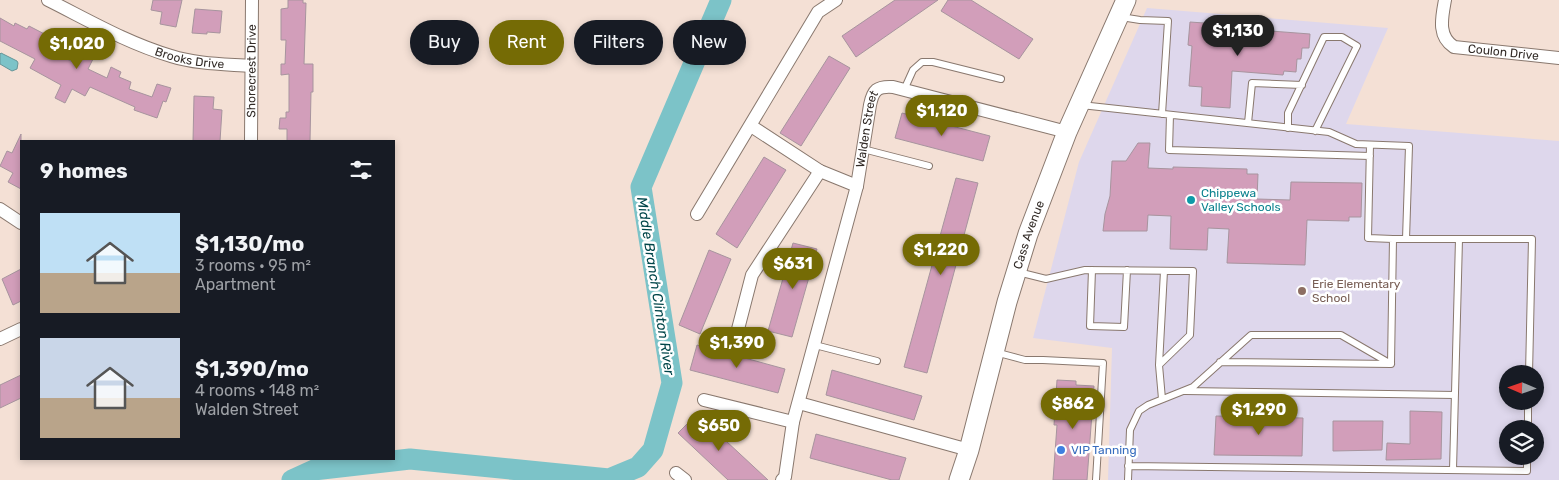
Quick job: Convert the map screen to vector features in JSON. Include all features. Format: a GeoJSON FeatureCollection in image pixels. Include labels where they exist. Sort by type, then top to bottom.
{"type":"FeatureCollection","features":[{"type":"Feature","properties":{"kind":"main road","name":"Cass Avenue"},"geometry":{"type":"LineString","coordinates":[[959,480],[969,450],[1017,271],[1038,206],[1067,132],[1123,8]]}},
{"type":"Feature","properties":{"kind":"street","name":"Brooks Drive"},"geometry":{"type":"LineString","coordinates":[[49,0],[117,36],[164,54],[191,60],[251,66]]}},
{"type":"Feature","properties":{"kind":"street","name":"Shorecrest Drive"},"geometry":{"type":"LineString","coordinates":[[251,140],[252,0]]}},
{"type":"Feature","properties":{"kind":"street"},"geometry":{"type":"LineString","coordinates":[[697,214],[818,12],[836,0]]}},
{"type":"Feature","properties":{"kind":"street","name":"Coulon Drive"},"geometry":{"type":"LineString","coordinates":[[1445,0],[1442,28],[1448,43],[1454,47],[1559,58]]}},
{"type":"Feature","properties":{"kind":"street","name":"Walden Street"},"geometry":{"type":"LineString","coordinates":[[788,479],[793,422],[857,186],[870,105],[876,90],[884,87],[904,90],[1067,132]]}},
{"type":"Feature","properties":{"kind":"street","name":"Walden Street"},"geometry":{"type":"LineString","coordinates":[[751,126],[820,171],[857,186]]}},
{"type":"Feature","properties":{"kind":"street"},"geometry":{"type":"LineString","coordinates":[[737,333],[752,275],[820,171]]}},
{"type":"Feature","properties":{"kind":"street"},"geometry":{"type":"LineString","coordinates":[[0,209],[20,222]]}},
{"type":"Feature","properties":{"kind":"street"},"geometry":{"type":"LineString","coordinates":[[0,340],[20,330]]}},
{"type":"Feature","properties":{"kind":"street"},"geometry":{"type":"LineString","coordinates":[[704,400],[793,422]]}},
{"type":"Feature","properties":{"kind":"street"},"geometry":{"type":"LineString","coordinates":[[799,403],[969,450]]}},
{"type":"Feature","properties":{"kind":"lane"},"geometry":{"type":"LineString","coordinates":[[1123,8],[1140,20],[1168,21],[1162,114]]}},
{"type":"Feature","properties":{"kind":"lane"},"geometry":{"type":"LineString","coordinates":[[1288,128],[1288,113],[1324,37],[1342,37],[1357,46],[1315,130]]}},
{"type":"Feature","properties":{"kind":"lane"},"geometry":{"type":"LineString","coordinates":[[904,90],[913,70],[922,62],[933,62],[1001,79]]}},
{"type":"Feature","properties":{"kind":"lane"},"geometry":{"type":"LineString","coordinates":[[1248,123],[1252,83],[1302,85]]}},
{"type":"Feature","properties":{"kind":"lane"},"geometry":{"type":"LineString","coordinates":[[1080,105],[1315,130],[1329,132],[1356,144],[1409,146],[1406,239]]}},
{"type":"Feature","properties":{"kind":"lane"},"geometry":{"type":"LineString","coordinates":[[1170,115],[1169,150],[1370,156]]}},
{"type":"Feature","properties":{"kind":"lane"},"geometry":{"type":"LineString","coordinates":[[1370,144],[1368,238],[1532,239],[1529,365]]}},
{"type":"Feature","properties":{"kind":"lane"},"geometry":{"type":"LineString","coordinates":[[863,149],[929,166]]}},
{"type":"Feature","properties":{"kind":"lane"},"geometry":{"type":"LineString","coordinates":[[1391,364],[1393,239]]}},
{"type":"Feature","properties":{"kind":"lane"},"geometry":{"type":"LineString","coordinates":[[1452,470],[1459,239]]}},
{"type":"Feature","properties":{"kind":"lane"},"geometry":{"type":"LineString","coordinates":[[1017,271],[1046,279],[1085,270],[1193,271],[1190,335],[1159,365]]}},
{"type":"Feature","properties":{"kind":"lane"},"geometry":{"type":"LineString","coordinates":[[1092,270],[1090,326],[1124,327],[1127,270]]}},
{"type":"Feature","properties":{"kind":"lane"},"geometry":{"type":"LineString","coordinates":[[1162,399],[1159,365],[1164,271]]}},
{"type":"Feature","properties":{"kind":"lane"},"geometry":{"type":"LineString","coordinates":[[1128,480],[1128,440],[1130,430],[1139,411],[1162,399],[1193,387],[1251,335],[1341,335],[1391,364]]}},
{"type":"Feature","properties":{"kind":"lane"},"geometry":{"type":"LineString","coordinates":[[815,345],[877,362]]}},
{"type":"Feature","properties":{"kind":"lane"},"geometry":{"type":"LineString","coordinates":[[994,352],[1025,360],[1103,363],[1096,480]]}},
{"type":"Feature","properties":{"kind":"lane"},"geometry":{"type":"LineString","coordinates":[[1220,362],[1391,364]]}},
{"type":"Feature","properties":{"kind":"lane"},"geometry":{"type":"LineString","coordinates":[[1182,391],[1455,395]]}},
{"type":"Feature","properties":{"kind":"lane"},"geometry":{"type":"LineString","coordinates":[[1128,466],[1526,471],[1526,465]]}},
{"type":"Feature","properties":{"kind":"shaded area","name":"Erie Elementary School"},"geometry":{"type":"Polygon","coordinates":[[[1147,8],[1388,28],[1346,124],[1559,141],[1559,480],[1108,480],[1112,348],[1033,338],[1079,162],[1147,8]]]}},
{"type":"Feature","properties":{"kind":"water"},"geometry":{"type":"Polygon","coordinates":[[[1,53],[17,61],[17,69],[12,71],[0,64],[1,53]]]}},
{"type":"Feature","properties":{"kind":"building"},"geometry":{"type":"Polygon","coordinates":[[[153,0],[182,0],[176,27],[160,24],[162,12],[151,10],[153,0]]]}},
{"type":"Feature","properties":{"kind":"building"},"geometry":{"type":"Polygon","coordinates":[[[288,0],[303,0],[303,3],[306,3],[304,64],[313,64],[310,140],[287,140],[287,129],[279,129],[280,118],[286,118],[286,112],[289,112],[289,74],[281,75],[281,64],[285,64],[286,40],[281,40],[281,9],[288,8],[288,0]]]}},
{"type":"Feature","properties":{"kind":"building"},"geometry":{"type":"Polygon","coordinates":[[[895,0],[938,0],[856,57],[842,36],[895,0]]]}},
{"type":"Feature","properties":{"kind":"building"},"geometry":{"type":"Polygon","coordinates":[[[948,0],[971,0],[1033,39],[1019,59],[941,11],[948,0]]]}},
{"type":"Feature","properties":{"kind":"building"},"geometry":{"type":"Polygon","coordinates":[[[195,9],[222,11],[220,33],[192,33],[195,9]]]}},
{"type":"Feature","properties":{"kind":"building"},"geometry":{"type":"Polygon","coordinates":[[[0,18],[14,26],[15,23],[27,29],[29,26],[60,42],[55,53],[73,62],[78,51],[93,59],[88,69],[107,78],[111,67],[121,72],[119,77],[131,82],[129,89],[152,97],[157,84],[171,88],[166,102],[163,101],[157,118],[134,110],[135,107],[90,87],[85,96],[72,89],[65,103],[55,98],[61,85],[30,68],[35,59],[0,41],[0,18]]]}},
{"type":"Feature","properties":{"kind":"building"},"geometry":{"type":"Polygon","coordinates":[[[1190,22],[1218,24],[1218,27],[1310,34],[1309,48],[1302,48],[1301,59],[1297,59],[1296,72],[1284,71],[1283,75],[1232,71],[1230,108],[1201,106],[1202,87],[1189,86],[1192,46],[1188,45],[1190,22]]]}},
{"type":"Feature","properties":{"kind":"building"},"geometry":{"type":"Polygon","coordinates":[[[829,56],[850,68],[801,146],[780,133],[829,56]]]}},
{"type":"Feature","properties":{"kind":"building"},"geometry":{"type":"Polygon","coordinates":[[[194,96],[214,97],[213,109],[222,110],[220,140],[193,140],[194,96]]]}},
{"type":"Feature","properties":{"kind":"building"},"geometry":{"type":"Polygon","coordinates":[[[902,113],[990,136],[983,161],[895,138],[902,113]]]}},
{"type":"Feature","properties":{"kind":"building"},"geometry":{"type":"Polygon","coordinates":[[[21,134],[20,188],[8,182],[13,173],[0,166],[7,151],[12,153],[21,134]]]}},
{"type":"Feature","properties":{"kind":"building","name":"Chippewa Valley Schools"},"geometry":{"type":"Polygon","coordinates":[[[1138,143],[1150,143],[1148,168],[1247,169],[1247,174],[1258,174],[1257,199],[1290,200],[1291,182],[1362,183],[1361,217],[1349,217],[1349,221],[1307,220],[1305,265],[1227,263],[1229,229],[1208,228],[1207,250],[1170,249],[1171,216],[1148,215],[1147,231],[1103,231],[1110,196],[1112,161],[1126,161],[1138,143]]]}},
{"type":"Feature","properties":{"kind":"building"},"geometry":{"type":"Polygon","coordinates":[[[764,157],[786,170],[737,248],[716,234],[764,157]]]}},
{"type":"Feature","properties":{"kind":"building"},"geometry":{"type":"Polygon","coordinates":[[[956,178],[978,183],[927,373],[904,367],[956,178]]]}},
{"type":"Feature","properties":{"kind":"building"},"geometry":{"type":"Polygon","coordinates":[[[793,243],[817,249],[792,337],[768,331],[793,243]]]}},
{"type":"Feature","properties":{"kind":"building"},"geometry":{"type":"Polygon","coordinates":[[[709,250],[731,259],[700,334],[679,325],[709,250]]]}},
{"type":"Feature","properties":{"kind":"building"},"geometry":{"type":"Polygon","coordinates":[[[20,270],[20,302],[13,305],[2,279],[20,270]]]}},
{"type":"Feature","properties":{"kind":"building"},"geometry":{"type":"Polygon","coordinates":[[[697,345],[785,369],[778,393],[690,370],[697,345]]]}},
{"type":"Feature","properties":{"kind":"building"},"geometry":{"type":"Polygon","coordinates":[[[832,370],[922,396],[914,420],[826,395],[832,370]]]}},
{"type":"Feature","properties":{"kind":"building"},"geometry":{"type":"Polygon","coordinates":[[[20,375],[20,398],[0,408],[0,385],[20,375]]]}},
{"type":"Feature","properties":{"kind":"building"},"geometry":{"type":"Polygon","coordinates":[[[1057,380],[1076,381],[1076,385],[1094,386],[1087,480],[1053,480],[1057,425],[1054,425],[1057,380]]]}},
{"type":"Feature","properties":{"kind":"building"},"geometry":{"type":"Polygon","coordinates":[[[1410,411],[1442,412],[1441,459],[1386,460],[1387,443],[1410,444],[1410,411]]]}},
{"type":"Feature","properties":{"kind":"building"},"geometry":{"type":"Polygon","coordinates":[[[697,414],[768,480],[728,480],[678,433],[697,414]]]}},
{"type":"Feature","properties":{"kind":"building"},"geometry":{"type":"Polygon","coordinates":[[[1216,416],[1303,418],[1302,456],[1214,455],[1216,416]]]}},
{"type":"Feature","properties":{"kind":"building"},"geometry":{"type":"Polygon","coordinates":[[[1333,421],[1383,421],[1382,450],[1333,451],[1333,421]]]}},
{"type":"Feature","properties":{"kind":"building"},"geometry":{"type":"Polygon","coordinates":[[[816,434],[906,458],[899,480],[892,480],[810,458],[816,434]]]}},
{"type":"Feature","properties":{"kind":"waterway","name":"Middle Branch Clinton River"},"geometry":{"type":"LineString","coordinates":[[292,480],[314,470],[410,459],[609,479],[638,467],[653,450],[672,383],[641,187],[721,0]]}},
{"type":"Feature","properties":{"kind":"place","name":"Chippewa Valley Schools"},"geometry":{"type":"Point","coordinates":[1191,200]}},
{"type":"Feature","properties":{"kind":"place","name":"Erie Elementary School"},"geometry":{"type":"Point","coordinates":[1302,291]}},
{"type":"Feature","properties":{"kind":"place","name":"VIP Tanning"},"geometry":{"type":"Point","coordinates":[1061,450]}}]}
